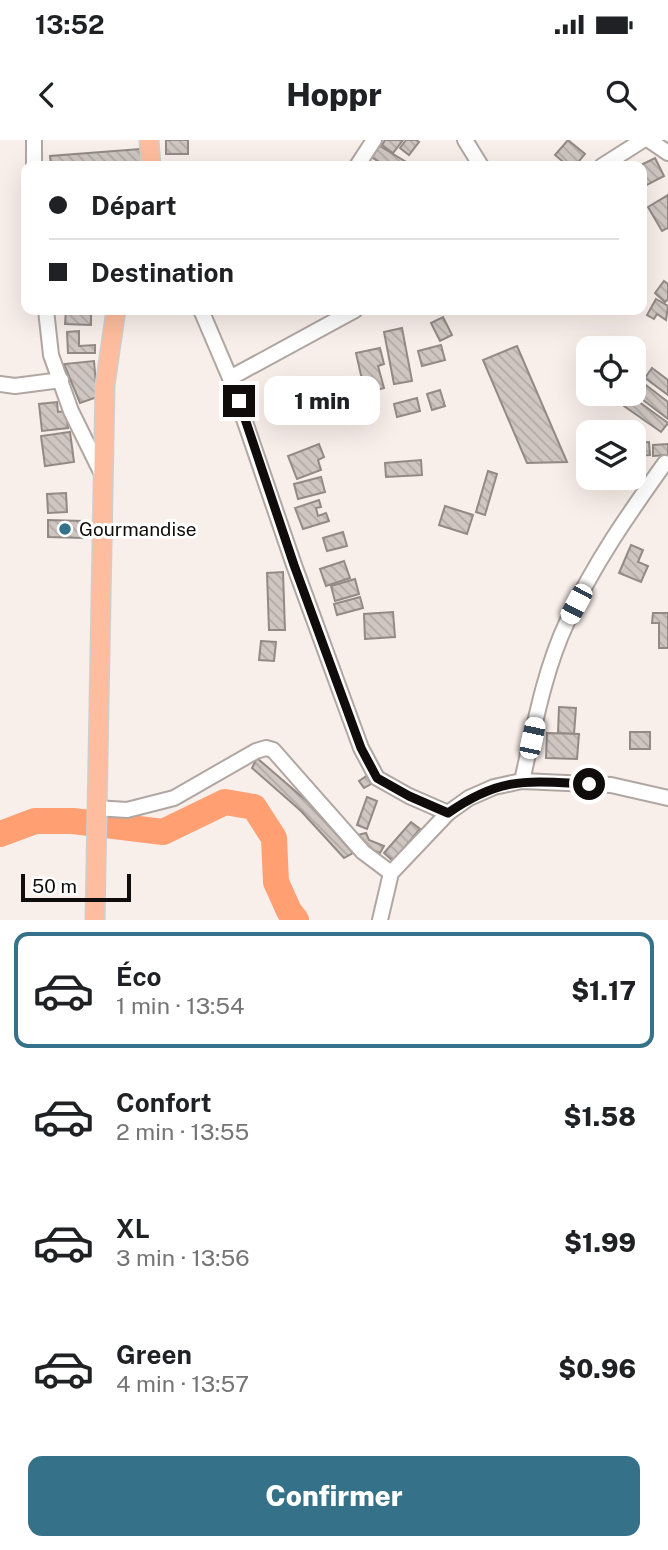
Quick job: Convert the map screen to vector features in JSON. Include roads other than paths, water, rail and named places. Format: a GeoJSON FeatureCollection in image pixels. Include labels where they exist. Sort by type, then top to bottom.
{"type":"FeatureCollection","features":[{"type":"Feature","properties":{"kind":"main road"},"geometry":{"type":"LineString","coordinates":[[149,140],[151,161]]}},
{"type":"Feature","properties":{"kind":"main road"},"geometry":{"type":"LineString","coordinates":[[95,920],[105,385],[115,315]]}},
{"type":"Feature","properties":{"kind":"street"},"geometry":{"type":"LineString","coordinates":[[34,140],[34,161]]}},
{"type":"Feature","properties":{"kind":"street"},"geometry":{"type":"LineString","coordinates":[[360,161],[374,140]]}},
{"type":"Feature","properties":{"kind":"street"},"geometry":{"type":"LineString","coordinates":[[465,140],[478,161]]}},
{"type":"Feature","properties":{"kind":"street"},"geometry":{"type":"LineString","coordinates":[[610,161],[643,140]]}},
{"type":"Feature","properties":{"kind":"street"},"geometry":{"type":"LineString","coordinates":[[649,140],[668,153]]}},
{"type":"Feature","properties":{"kind":"street"},"geometry":{"type":"LineString","coordinates":[[47,315],[51,355],[71,411],[104,477]]}},
{"type":"Feature","properties":{"kind":"street"},"geometry":{"type":"LineString","coordinates":[[203,315],[230,378],[361,748],[377,778],[448,813]]}},
{"type":"Feature","properties":{"kind":"street"},"geometry":{"type":"LineString","coordinates":[[230,378],[346,315]]}},
{"type":"Feature","properties":{"kind":"street"},"geometry":{"type":"LineString","coordinates":[[0,384],[15,386],[61,380]]}},
{"type":"Feature","properties":{"kind":"street"},"geometry":{"type":"LineString","coordinates":[[522,781],[541,695],[566,624],[607,544],[665,463]]}},
{"type":"Feature","properties":{"kind":"street"},"geometry":{"type":"LineString","coordinates":[[96,808],[127,810],[174,798],[265,748],[272,750],[363,852],[391,873]]}},
{"type":"Feature","properties":{"kind":"street"},"geometry":{"type":"LineString","coordinates":[[380,920],[391,873],[448,813],[469,798],[494,787],[522,781],[611,785],[668,798]]}},
{"type":"Feature","properties":{"kind":"waterway"},"geometry":{"type":"LineString","coordinates":[[0,834],[35,821],[73,821],[163,832],[225,802],[254,807],[274,838],[276,882],[296,920]]}},
{"type":"Feature","properties":{"kind":"place","name":"Gourmandise"},"geometry":{"type":"Point","coordinates":[65,529]}}]}
